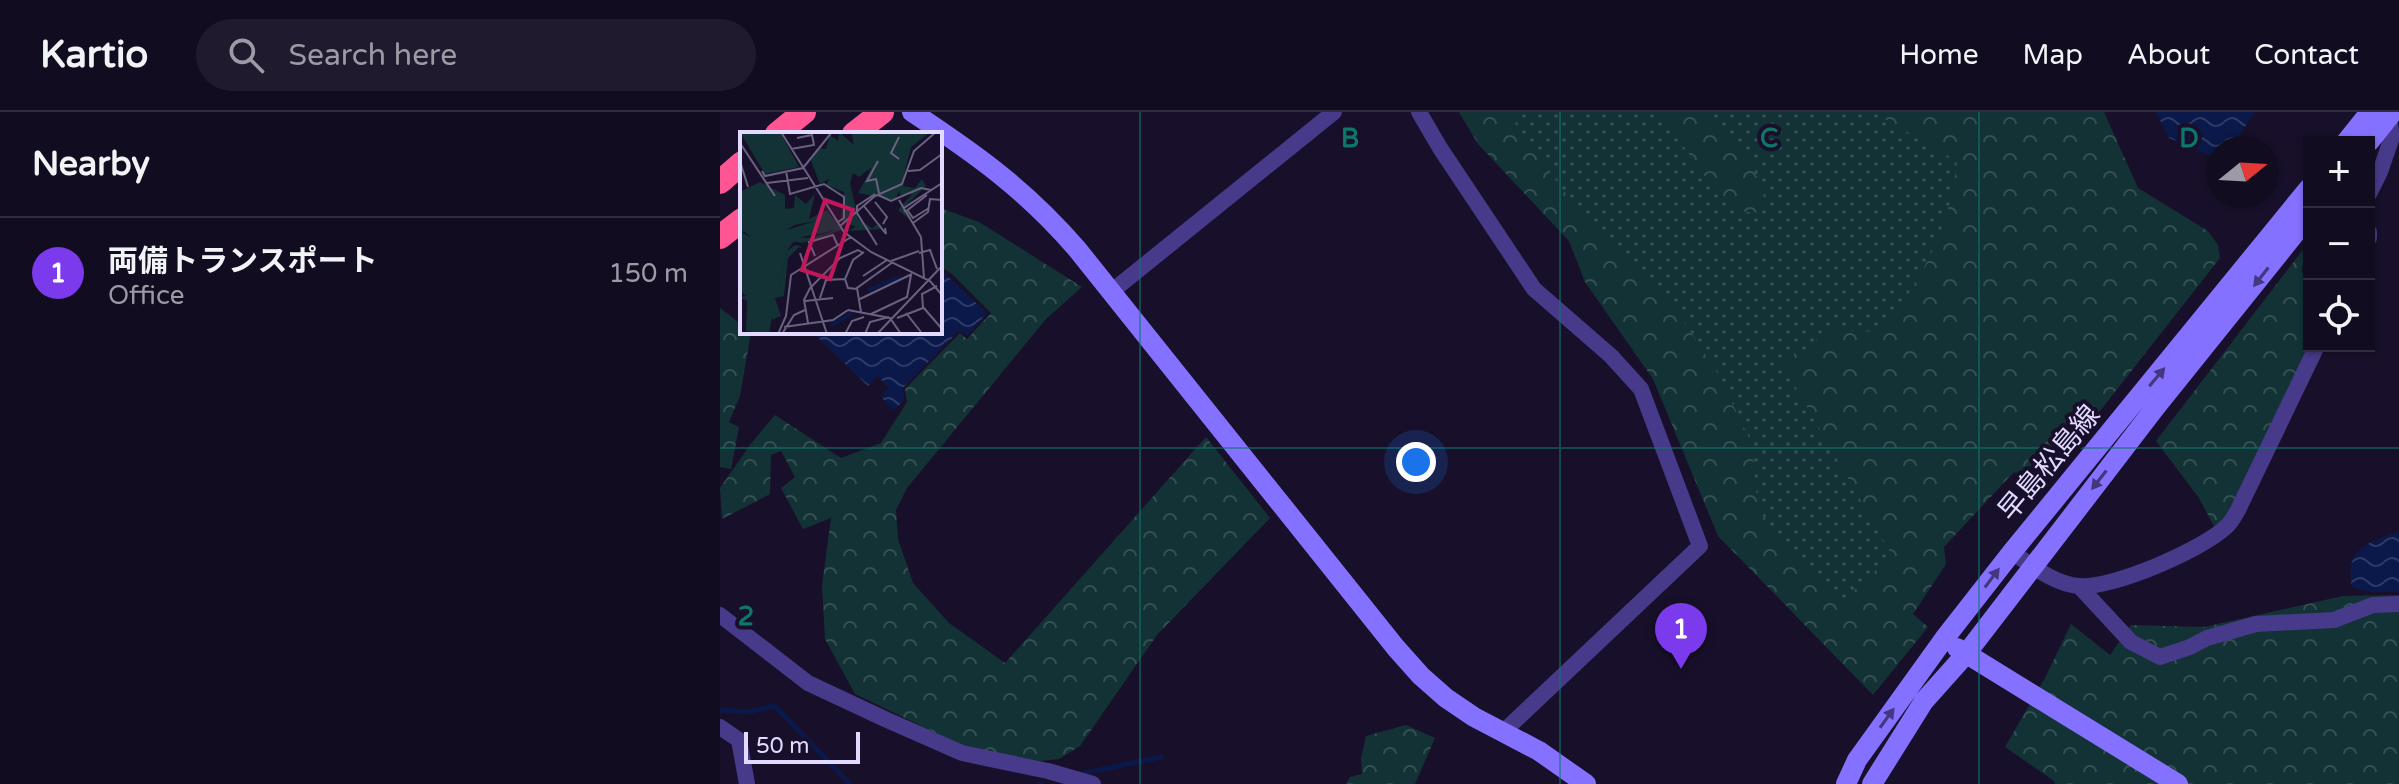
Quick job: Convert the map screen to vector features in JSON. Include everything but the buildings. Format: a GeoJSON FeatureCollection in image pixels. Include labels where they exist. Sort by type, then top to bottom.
{"type":"FeatureCollection","features":[{"type":"Feature","properties":{"kind":"highway"},"geometry":{"type":"LineString","coordinates":[[779,132],[804,112]]}},
{"type":"Feature","properties":{"kind":"highway"},"geometry":{"type":"LineString","coordinates":[[857,132],[882,112]]}},
{"type":"Feature","properties":{"kind":"highway"},"geometry":{"type":"LineString","coordinates":[[720,182],[740,165]]}},
{"type":"Feature","properties":{"kind":"highway"},"geometry":{"type":"LineString","coordinates":[[720,237],[740,222]]}},
{"type":"Feature","properties":{"kind":"main road"},"geometry":{"type":"LineString","coordinates":[[912,112],[997,170],[1051,219],[1421,676],[1474,717],[1539,751],[1586,784]]}},
{"type":"Feature","properties":{"kind":"main road"},"geometry":{"type":"LineString","coordinates":[[2354,136],[2384,114]]}},
{"type":"Feature","properties":{"kind":"main road"},"geometry":{"type":"LineString","coordinates":[[2372,136],[2384,114]]}},
{"type":"Feature","properties":{"kind":"main road","name":"早島松島線"},"geometry":{"type":"LineString","coordinates":[[1846,784],[1857,760],[1944,639],[2303,195]]}},
{"type":"Feature","properties":{"kind":"main road","name":"早島松島線"},"geometry":{"type":"LineString","coordinates":[[1872,784],[1924,701],[1966,654],[2155,408],[2303,223]]}},
{"type":"Feature","properties":{"kind":"main road"},"geometry":{"type":"LineString","coordinates":[[1944,639],[2178,784]]}},
{"type":"Feature","properties":{"kind":"street"},"geometry":{"type":"LineString","coordinates":[[1111,292],[1334,112]]}},
{"type":"Feature","properties":{"kind":"street"},"geometry":{"type":"LineString","coordinates":[[1419,112],[1534,289],[1611,356],[1641,389],[1700,546],[1503,732]]}},
{"type":"Feature","properties":{"kind":"street"},"geometry":{"type":"LineString","coordinates":[[2375,182],[2392,137],[2384,114]]}},
{"type":"Feature","properties":{"kind":"street"},"geometry":{"type":"LineString","coordinates":[[2012,552],[2053,578],[2079,586],[2113,581],[2145,570],[2210,539],[2228,525],[2238,510],[2314,352]]}},
{"type":"Feature","properties":{"kind":"street"},"geometry":{"type":"LineString","coordinates":[[2079,586],[2131,642],[2160,657],[2207,638],[2256,624],[2334,620],[2373,605],[2399,604]]}},
{"type":"Feature","properties":{"kind":"street"},"geometry":{"type":"LineString","coordinates":[[720,615],[808,683],[887,720],[962,753],[1047,777],[1093,784]]}},
{"type":"Feature","properties":{"kind":"street"},"geometry":{"type":"LineString","coordinates":[[720,727],[739,740],[747,784]]}},
{"type":"Feature","properties":{"kind":"green space"},"geometry":{"type":"Polygon","coordinates":[[[1459,112],[1508,112],[1580,212],[1681,317],[1718,374],[1752,444],[1758,510],[1839,604],[1892,555],[1783,365],[1795,353],[1808,350],[1824,329],[1878,332],[1890,318],[1912,289],[1937,240],[1950,200],[1957,161],[1873,112],[2104,112],[2138,188],[2208,231],[2218,245],[2220,258],[2038,490],[2014,472],[1944,547],[1946,564],[1913,614],[1928,627],[1873,695],[1718,536],[1653,379],[1585,282],[1569,241],[1478,144],[1459,112]]]}},
{"type":"Feature","properties":{"kind":"green space"},"geometry":{"type":"Polygon","coordinates":[[[1503,112],[1879,112],[1960,159],[1895,557],[1839,608],[1755,513],[1578,215],[1503,112]]]}},
{"type":"Feature","properties":{"kind":"green space"},"geometry":{"type":"Polygon","coordinates":[[[1659,112],[1705,112],[1743,153],[1756,175],[1766,203],[1759,213],[1738,211],[1706,178],[1659,112]]]}},
{"type":"Feature","properties":{"kind":"green space"},"geometry":{"type":"Polygon","coordinates":[[[942,209],[979,222],[1082,287],[1046,319],[907,488],[896,510],[898,539],[913,583],[949,623],[1005,663],[1206,437],[1270,518],[1157,635],[1080,746],[1059,759],[1040,761],[965,747],[855,694],[825,639],[822,585],[831,518],[803,529],[781,488],[795,477],[781,451],[771,455],[770,494],[722,519],[720,488],[775,415],[841,458],[881,443],[907,402],[905,389],[960,333],[967,339],[991,313],[942,267],[942,209]]]}},
{"type":"Feature","properties":{"kind":"green space"},"geometry":{"type":"Polygon","coordinates":[[[2303,250],[2303,352],[2306,352],[2227,518],[2215,528],[2199,498],[2156,441],[2303,250]]]}},
{"type":"Feature","properties":{"kind":"green space"},"geometry":{"type":"Polygon","coordinates":[[[720,308],[740,323],[740,334],[751,334],[740,396],[729,422],[739,427],[731,469],[720,467],[720,308]]]}},
{"type":"Feature","properties":{"kind":"green space"},"geometry":{"type":"Polygon","coordinates":[[[2399,595],[2399,784],[2055,784],[2005,747],[2045,678],[2071,624],[2110,655],[2131,625],[2204,627],[2343,596],[2399,595]]]}},
{"type":"Feature","properties":{"kind":"green space"},"geometry":{"type":"Polygon","coordinates":[[[1406,725],[1435,738],[1415,784],[1346,784],[1350,777],[1362,774],[1361,759],[1366,736],[1406,725]]]}},
{"type":"Feature","properties":{"kind":"water"},"geometry":{"type":"Polygon","coordinates":[[[2156,112],[2255,112],[2239,136],[2207,136],[2207,154],[2169,138],[2156,112]]]}},
{"type":"Feature","properties":{"kind":"water"},"geometry":{"type":"Polygon","coordinates":[[[942,271],[987,313],[967,336],[960,330],[903,388],[904,401],[893,410],[881,397],[889,387],[877,376],[868,386],[814,334],[942,334],[942,271]]]}},
{"type":"Feature","properties":{"kind":"water"},"geometry":{"type":"Polygon","coordinates":[[[2399,531],[2399,592],[2371,592],[2352,587],[2350,574],[2355,555],[2369,543],[2399,531]]]}},
{"type":"Feature","properties":{"kind":"waterway"},"geometry":{"type":"LineString","coordinates":[[720,710],[748,712],[775,706],[850,784]]}},
{"type":"Feature","properties":{"kind":"waterway"},"geometry":{"type":"LineString","coordinates":[[1085,773],[1161,757]]}},
{"type":"Feature","properties":{"kind":"place","name":"両備トランスポート"},"geometry":{"type":"Point","coordinates":[1681,669]}}]}
